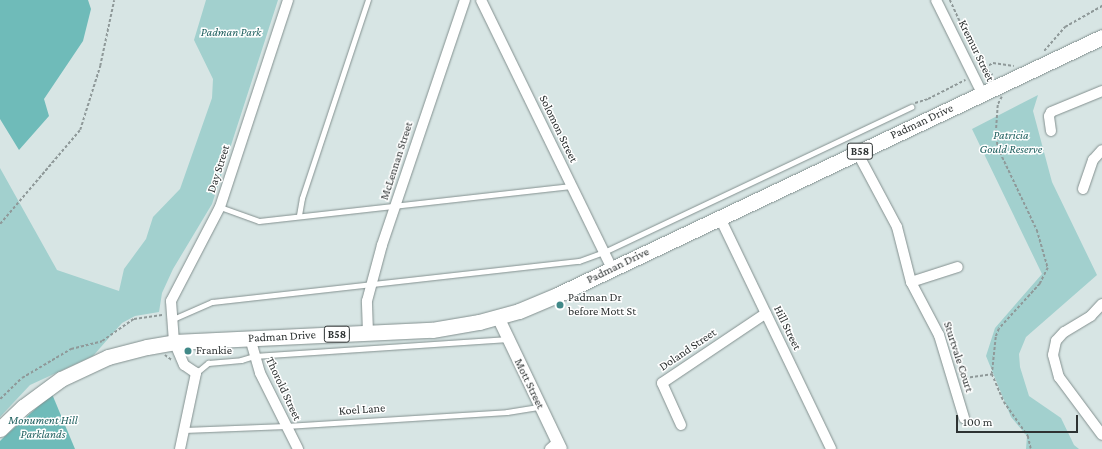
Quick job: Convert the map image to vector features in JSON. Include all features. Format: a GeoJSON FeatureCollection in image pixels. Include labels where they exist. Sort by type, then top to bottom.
{"type":"FeatureCollection","features":[{"type":"Feature","properties":{"kind":"main road","name":"Padman Drive"},"geometry":{"type":"LineString","coordinates":[[0,429],[34,398],[76,370],[126,352],[174,342],[368,333],[456,327],[498,317],[538,304],[982,93],[1102,38]]}},
{"type":"Feature","properties":{"kind":"street","name":"Day Street"},"geometry":{"type":"LineString","coordinates":[[182,360],[174,342],[171,301],[220,207],[288,0]]}},
{"type":"Feature","properties":{"kind":"street","name":"McLennan Street"},"geometry":{"type":"LineString","coordinates":[[368,333],[367,310],[371,285],[395,206],[465,0]]}},
{"type":"Feature","properties":{"kind":"street","name":"Solomon Street"},"geometry":{"type":"LineString","coordinates":[[481,0],[612,269]]}},
{"type":"Feature","properties":{"kind":"street","name":"Kremur Street"},"geometry":{"type":"LineString","coordinates":[[936,0],[982,93]]}},
{"type":"Feature","properties":{"kind":"street"},"geometry":{"type":"LineString","coordinates":[[1051,131],[1049,116],[1051,112],[1102,91]]}},
{"type":"Feature","properties":{"kind":"street"},"geometry":{"type":"LineString","coordinates":[[1083,189],[1093,160],[1102,150]]}},
{"type":"Feature","properties":{"kind":"street","name":"Sturtvale Court"},"geometry":{"type":"LineString","coordinates":[[857,152],[897,227],[911,282],[939,335],[964,418]]}},
{"type":"Feature","properties":{"kind":"street","name":"Hill Street"},"geometry":{"type":"LineString","coordinates":[[720,218],[831,449]]}},
{"type":"Feature","properties":{"kind":"street"},"geometry":{"type":"LineString","coordinates":[[911,282],[958,267]]}},
{"type":"Feature","properties":{"kind":"street"},"geometry":{"type":"LineString","coordinates":[[1102,304],[1091,316],[1064,332],[1056,341],[1053,355],[1059,377],[1102,435]]}},
{"type":"Feature","properties":{"kind":"street","name":"Doland Street"},"geometry":{"type":"LineString","coordinates":[[681,425],[662,383],[766,313]]}},
{"type":"Feature","properties":{"kind":"street","name":"Mott Street"},"geometry":{"type":"LineString","coordinates":[[498,317],[540,407],[556,447]]}},
{"type":"Feature","properties":{"kind":"street","name":"Thorold Street"},"geometry":{"type":"LineString","coordinates":[[250,338],[254,356],[298,449]]}},
{"type":"Feature","properties":{"kind":"street"},"geometry":{"type":"LineString","coordinates":[[180,449],[196,373],[184,365],[182,360]]}},
{"type":"Feature","properties":{"kind":"lane"},"geometry":{"type":"LineString","coordinates":[[299,216],[302,198],[368,0]]}},
{"type":"Feature","properties":{"kind":"lane"},"geometry":{"type":"LineString","coordinates":[[171,317],[212,302],[569,263],[604,252],[911,107]]}},
{"type":"Feature","properties":{"kind":"lane"},"geometry":{"type":"LineString","coordinates":[[220,207],[259,221],[571,186]]}},
{"type":"Feature","properties":{"kind":"lane"},"geometry":{"type":"LineString","coordinates":[[196,373],[208,363],[241,360],[254,356],[508,339]]}},
{"type":"Feature","properties":{"kind":"lane","name":"Koel Lane"},"geometry":{"type":"LineString","coordinates":[[184,430],[286,426],[507,412],[540,407]]}},
{"type":"Feature","properties":{"kind":"path"},"geometry":{"type":"LineString","coordinates":[[0,224],[80,130],[100,66],[114,0]]}},
{"type":"Feature","properties":{"kind":"path"},"geometry":{"type":"LineString","coordinates":[[950,0],[984,68],[996,78]]}},
{"type":"Feature","properties":{"kind":"path"},"geometry":{"type":"LineString","coordinates":[[1041,55],[1064,27],[1102,6]]}},
{"type":"Feature","properties":{"kind":"path"},"geometry":{"type":"LineString","coordinates":[[978,72],[993,64],[1016,66]]}},
{"type":"Feature","properties":{"kind":"path"},"geometry":{"type":"LineString","coordinates":[[911,107],[967,79]]}},
{"type":"Feature","properties":{"kind":"path"},"geometry":{"type":"LineString","coordinates":[[1004,94],[998,105],[996,132],[998,148],[1037,230],[1048,268],[1040,284],[999,328],[996,337],[992,374],[1004,402],[1028,436],[1031,449]]}},
{"type":"Feature","properties":{"kind":"path"},"geometry":{"type":"LineString","coordinates":[[0,399],[22,378],[70,349],[102,340],[134,319],[171,317]]}},
{"type":"Feature","properties":{"kind":"path"},"geometry":{"type":"LineString","coordinates":[[160,352],[174,361],[182,360]]}},
{"type":"Feature","properties":{"kind":"path"},"geometry":{"type":"LineString","coordinates":[[965,378],[992,374]]}},
{"type":"Feature","properties":{"kind":"green space","name":"Padman Park"},"geometry":{"type":"Polygon","coordinates":[[[206,0],[278,0],[212,204],[173,269],[162,293],[159,312],[135,316],[122,323],[93,356],[30,385],[0,417],[0,168],[57,270],[119,291],[124,269],[146,239],[153,217],[180,189],[212,98],[213,79],[194,40],[206,0]]]}},
{"type":"Feature","properties":{"kind":"green space","name":"Patricia Gould Reserve"},"geometry":{"type":"Polygon","coordinates":[[[1038,95],[1033,111],[1052,182],[1097,275],[1026,337],[1019,354],[1020,367],[1029,396],[1061,418],[1074,445],[1079,449],[1026,449],[1027,436],[1011,417],[986,356],[995,328],[1042,274],[972,129],[1038,95]]]}},
{"type":"Feature","properties":{"kind":"shaded area"},"geometry":{"type":"Polygon","coordinates":[[[0,0],[88,0],[91,9],[83,41],[44,99],[49,116],[19,150],[0,119],[0,0]]]}},
{"type":"Feature","properties":{"kind":"shaded area","name":"Monument Hill Parklands"},"geometry":{"type":"Polygon","coordinates":[[[52,394],[75,449],[0,449],[0,441],[52,394]]]}},
{"type":"Feature","properties":{"kind":"place","name":"Padman Dr before Mott St"},"geometry":{"type":"Point","coordinates":[560,305]}},
{"type":"Feature","properties":{"kind":"place","name":"Frankie"},"geometry":{"type":"Point","coordinates":[188,351]}}]}
